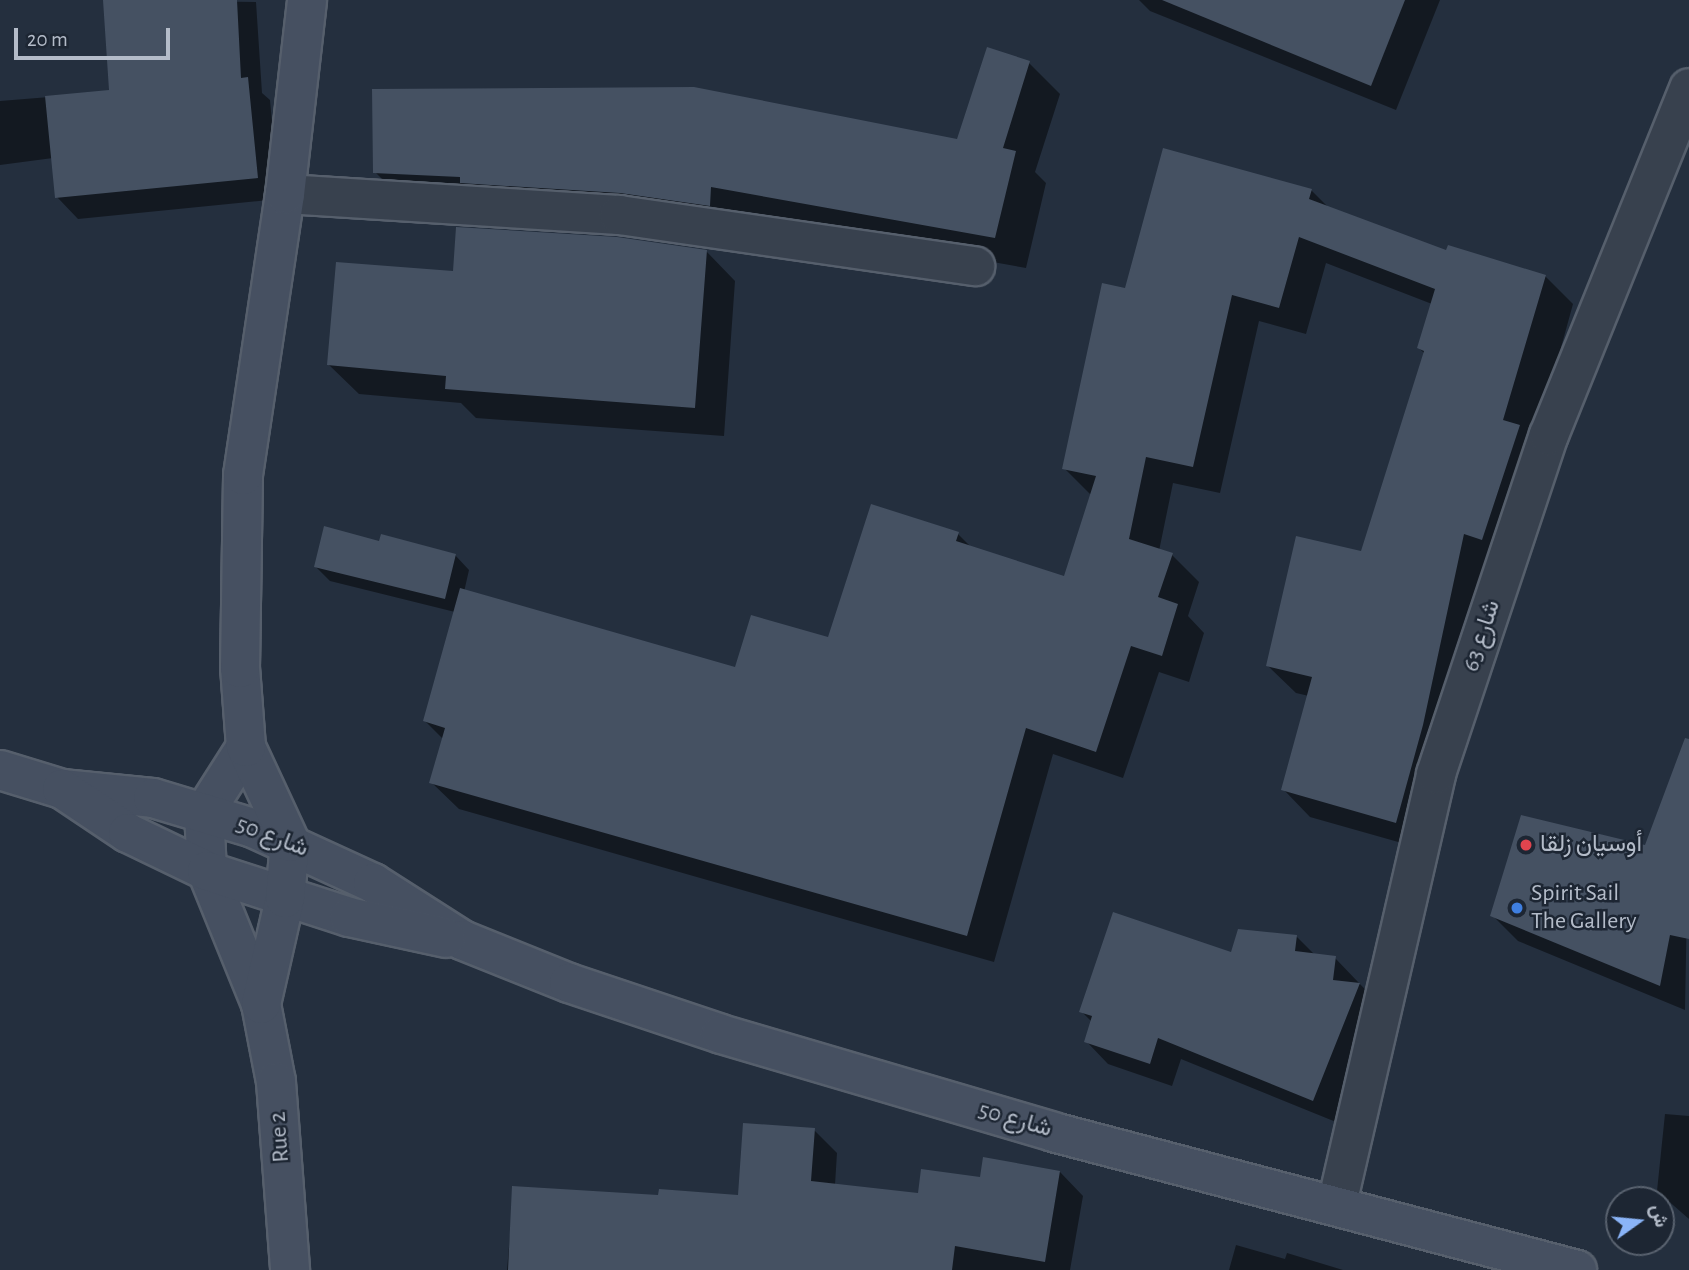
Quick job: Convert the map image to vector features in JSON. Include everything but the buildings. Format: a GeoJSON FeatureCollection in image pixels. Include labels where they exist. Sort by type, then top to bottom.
{"type":"FeatureCollection","features":[{"type":"Feature","properties":{"kind":"street"},"geometry":{"type":"LineString","coordinates":[[290,842],[246,747],[240,668],[243,475],[285,194],[307,0]]}},
{"type":"Feature","properties":{"kind":"street","name":"شارع 63"},"geometry":{"type":"LineString","coordinates":[[1337,1204],[1436,774],[1549,435],[1689,88]]}},
{"type":"Feature","properties":{"kind":"street"},"geometry":{"type":"LineString","coordinates":[[285,194],[619,215],[975,266]]}},
{"type":"Feature","properties":{"kind":"street"},"geometry":{"type":"LineString","coordinates":[[204,813],[246,747]]}},
{"type":"Feature","properties":{"kind":"street","name":"شارع 50"},"geometry":{"type":"LineString","coordinates":[[0,770],[62,789],[153,798],[290,842],[373,883],[462,940],[569,983],[721,1034],[1054,1132],[1337,1204],[1577,1270]]}},
{"type":"Feature","properties":{"kind":"street","name":"شارع 50"},"geometry":{"type":"LineString","coordinates":[[62,789],[128,833],[207,872],[400,931],[462,940]]}},
{"type":"Feature","properties":{"kind":"street","name":"Rue 2"},"geometry":{"type":"LineString","coordinates":[[204,813],[207,872],[261,1004],[276,1082],[290,1270]]}},
{"type":"Feature","properties":{"kind":"street","name":"Rue 2"},"geometry":{"type":"LineString","coordinates":[[261,1004],[285,898],[290,842]]}},
{"type":"Feature","properties":{"kind":"place","name":"أوسيان زلقا"},"geometry":{"type":"Point","coordinates":[1526,845]}},
{"type":"Feature","properties":{"kind":"place","name":"Spirit Sail The Gallery"},"geometry":{"type":"Point","coordinates":[1517,908]}}]}
